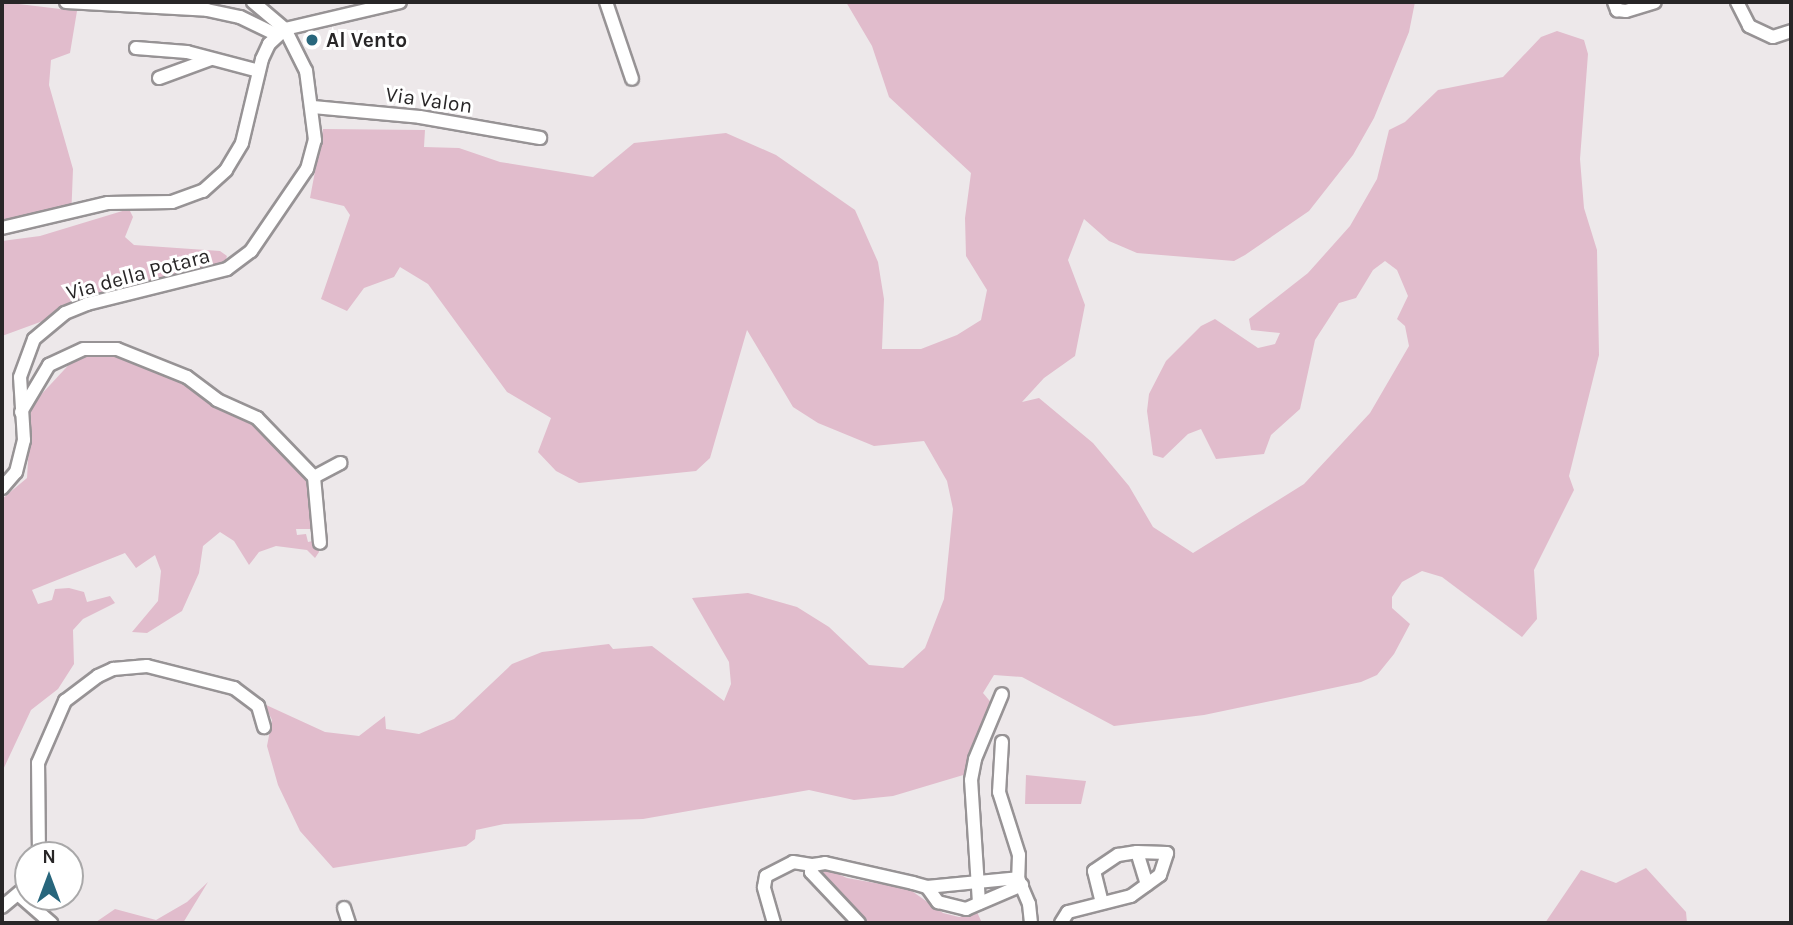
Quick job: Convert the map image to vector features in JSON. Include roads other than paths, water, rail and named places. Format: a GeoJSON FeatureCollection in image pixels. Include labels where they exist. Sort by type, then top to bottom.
{"type":"FeatureCollection","features":[{"type":"Feature","properties":{"kind":"street"},"geometry":{"type":"LineString","coordinates":[[66,2],[207,10],[281,32],[400,2]]}},
{"type":"Feature","properties":{"kind":"street"},"geometry":{"type":"LineString","coordinates":[[253,2],[281,32]]}},
{"type":"Feature","properties":{"kind":"street"},"geometry":{"type":"LineString","coordinates":[[606,2],[632,79]]}},
{"type":"Feature","properties":{"kind":"street"},"geometry":{"type":"LineString","coordinates":[[1614,2],[1617,10],[1626,11],[1655,2]]}},
{"type":"Feature","properties":{"kind":"street"},"geometry":{"type":"LineString","coordinates":[[1737,2],[1749,26],[1773,37],[1791,31]]}},
{"type":"Feature","properties":{"kind":"street"},"geometry":{"type":"LineString","coordinates":[[2,228],[108,204],[172,202],[204,191],[226,170],[242,144],[259,71],[281,32]]}},
{"type":"Feature","properties":{"kind":"street","name":"Via della Potara"},"geometry":{"type":"LineString","coordinates":[[2,488],[16,472],[24,440],[21,413],[25,359],[34,339],[65,313],[227,269],[251,251],[307,169],[315,140],[313,107],[299,52],[281,32]]}},
{"type":"Feature","properties":{"kind":"street"},"geometry":{"type":"LineString","coordinates":[[136,48],[211,59],[259,71]]}},
{"type":"Feature","properties":{"kind":"street"},"geometry":{"type":"LineString","coordinates":[[159,78],[211,59]]}},
{"type":"Feature","properties":{"kind":"street","name":"Via Valon"},"geometry":{"type":"LineString","coordinates":[[313,107],[434,119],[540,138]]}},
{"type":"Feature","properties":{"kind":"street"},"geometry":{"type":"LineString","coordinates":[[21,413],[49,365],[84,349],[117,349],[187,377],[217,400],[257,418],[314,477],[320,543]]}},
{"type":"Feature","properties":{"kind":"street"},"geometry":{"type":"LineString","coordinates":[[314,477],[340,464]]}},
{"type":"Feature","properties":{"kind":"street"},"geometry":{"type":"LineString","coordinates":[[39,841],[38,762],[65,701],[98,676],[113,669],[147,666],[234,688],[258,706],[264,727]]}},
{"type":"Feature","properties":{"kind":"street"},"geometry":{"type":"LineString","coordinates":[[979,903],[971,801],[973,768],[1002,694]]}},
{"type":"Feature","properties":{"kind":"street"},"geometry":{"type":"LineString","coordinates":[[1002,742],[999,792],[1018,855],[1020,882],[1031,923]]}},
{"type":"Feature","properties":{"kind":"street"},"geometry":{"type":"LineString","coordinates":[[1137,852],[1147,884]]}},
{"type":"Feature","properties":{"kind":"street"},"geometry":{"type":"LineString","coordinates":[[1061,923],[1068,912],[1131,896],[1160,875],[1167,853],[1137,852],[1118,855],[1095,869],[1102,903]]}},
{"type":"Feature","properties":{"kind":"street"},"geometry":{"type":"LineString","coordinates":[[774,923],[766,876],[793,862],[813,865],[825,863],[927,887],[978,880],[1020,882]]}},
{"type":"Feature","properties":{"kind":"street"},"geometry":{"type":"LineString","coordinates":[[813,865],[811,872],[859,923]]}},
{"type":"Feature","properties":{"kind":"street"},"geometry":{"type":"LineString","coordinates":[[927,887],[938,902],[955,908],[979,903],[1020,882]]}},
{"type":"Feature","properties":{"kind":"street"},"geometry":{"type":"LineString","coordinates":[[344,908],[349,923]]}},
{"type":"Feature","properties":{"kind":"place","name":"Al Vento"},"geometry":{"type":"Point","coordinates":[312,40]}}]}
